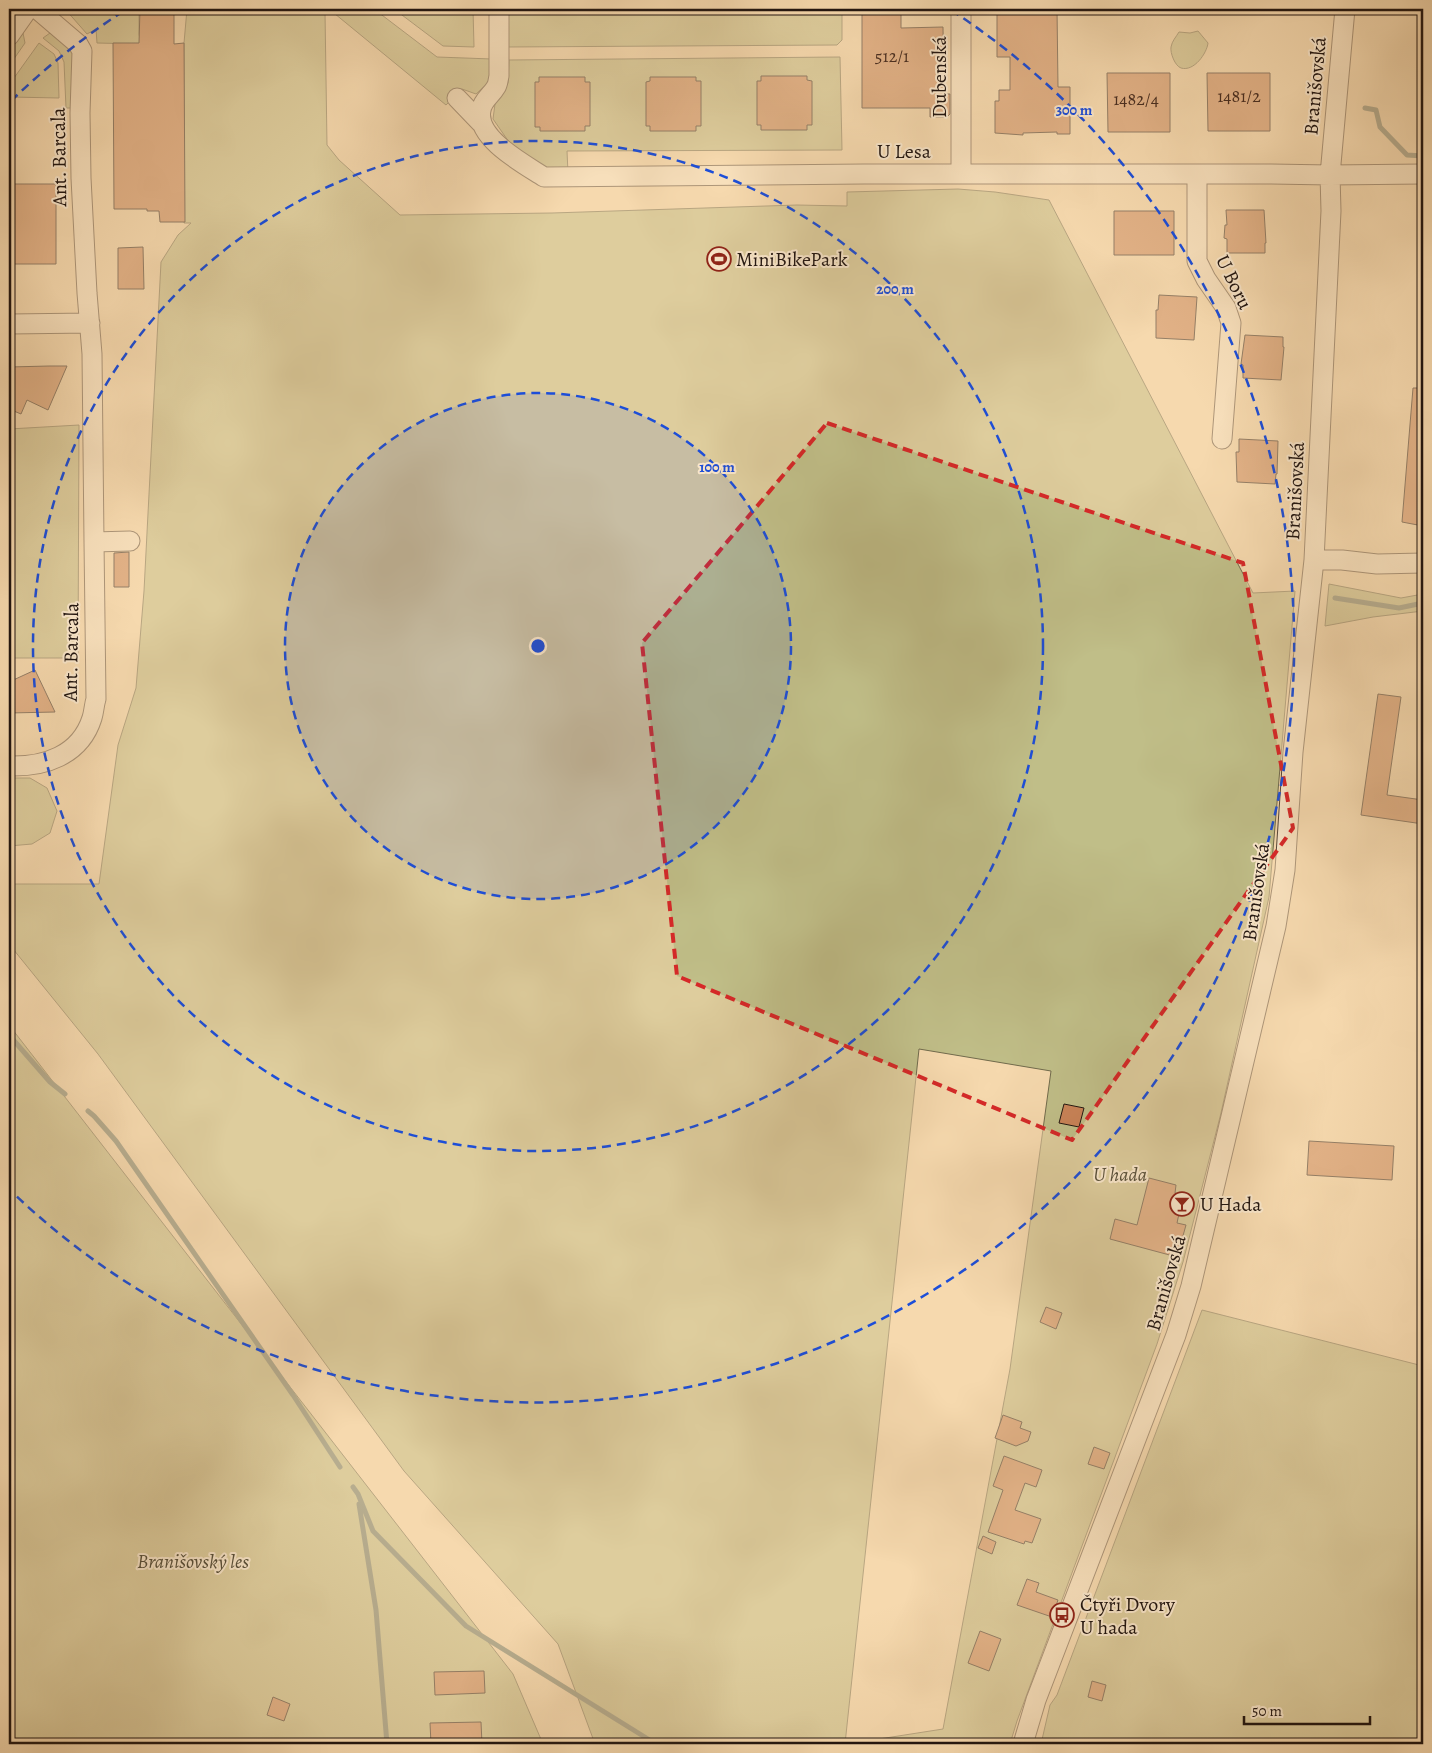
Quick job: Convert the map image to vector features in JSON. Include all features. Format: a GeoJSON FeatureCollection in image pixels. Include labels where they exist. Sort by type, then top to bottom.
{"type":"FeatureCollection","features":[{"type":"Feature","properties":{"kind":"street"},"geometry":{"type":"LineString","coordinates":[[9,36],[28,9]]}},
{"type":"Feature","properties":{"kind":"street","name":"Ant. Barcala"},"geometry":{"type":"LineString","coordinates":[[9,766],[30,766],[61,757],[81,741],[92,718],[96,699],[92,354],[81,178],[80,113],[82,51],[78,44],[37,9]]}},
{"type":"Feature","properties":{"kind":"street"},"geometry":{"type":"LineString","coordinates":[[486,131],[480,112],[483,101],[497,86],[499,76],[499,9]]}},
{"type":"Feature","properties":{"kind":"street","name":"Dubenská"},"geometry":{"type":"LineString","coordinates":[[960,174],[961,9]]}},
{"type":"Feature","properties":{"kind":"street","name":"Branišovská"},"geometry":{"type":"LineString","coordinates":[[1023,1744],[1036,1700],[1176,1335],[1198,1258],[1276,926],[1285,870],[1293,752],[1314,560],[1331,211],[1330,175],[1345,9]]}},
{"type":"Feature","properties":{"kind":"street","name":"U Lesa"},"geometry":{"type":"LineString","coordinates":[[457,98],[508,153],[544,178],[856,174],[1423,174]]}},
{"type":"Feature","properties":{"kind":"street","name":"U Boru"},"geometry":{"type":"LineString","coordinates":[[1197,174],[1197,261],[1206,279],[1226,308],[1231,323],[1222,439]]}},
{"type":"Feature","properties":{"kind":"street"},"geometry":{"type":"LineString","coordinates":[[9,324],[90,323]]}},
{"type":"Feature","properties":{"kind":"street"},"geometry":{"type":"LineString","coordinates":[[94,542],[130,541]]}},
{"type":"Feature","properties":{"kind":"street"},"geometry":{"type":"LineString","coordinates":[[1314,560],[1342,560],[1377,564],[1423,563]]}},
{"type":"Feature","properties":{"kind":"highlighted area"},"geometry":{"type":"Polygon","coordinates":[[[827,423],[1243,563],[1293,828],[1072,1140],[677,976],[642,643],[827,423]]]}},
{"type":"Feature","properties":{"kind":"green space"},"geometry":{"type":"Polygon","coordinates":[[[65,9],[139,9],[141,44],[97,43],[96,29],[87,34],[65,9]]]}},
{"type":"Feature","properties":{"kind":"green space","name":"U hada"},"geometry":{"type":"Polygon","coordinates":[[[187,9],[329,9],[325,12],[327,145],[339,160],[400,215],[552,213],[797,205],[847,206],[847,192],[958,189],[1049,200],[1253,593],[1295,591],[1269,897],[1221,1113],[1183,1262],[1157,1344],[1010,1744],[847,1744],[943,1729],[1010,1369],[1051,1071],[919,1049],[845,1744],[595,1744],[558,1644],[404,1471],[98,1054],[9,944],[9,884],[99,884],[118,745],[136,688],[144,591],[161,262],[178,235],[191,223],[184,223],[184,43],[187,9]]]}},
{"type":"Feature","properties":{"kind":"green space"},"geometry":{"type":"Polygon","coordinates":[[[329,9],[374,9],[437,57],[492,59],[490,81],[476,94],[462,89],[446,105],[329,9]]]}},
{"type":"Feature","properties":{"kind":"green space"},"geometry":{"type":"Polygon","coordinates":[[[394,9],[473,9],[474,47],[443,46],[394,9]]]}},
{"type":"Feature","properties":{"kind":"green space"},"geometry":{"type":"Polygon","coordinates":[[[506,9],[842,9],[842,40],[837,45],[507,47],[506,9]]]}},
{"type":"Feature","properties":{"kind":"green space"},"geometry":{"type":"Polygon","coordinates":[[[1198,31],[1208,43],[1205,52],[1199,61],[1191,67],[1181,68],[1172,56],[1172,43],[1179,32],[1190,33],[1198,31]]]}},
{"type":"Feature","properties":{"kind":"green space"},"geometry":{"type":"Polygon","coordinates":[[[23,33],[25,43],[9,66],[12,43],[23,33]]]}},
{"type":"Feature","properties":{"kind":"green space"},"geometry":{"type":"Polygon","coordinates":[[[50,33],[67,43],[73,50],[75,108],[66,108],[64,62],[59,51],[43,38],[50,33]]]}},
{"type":"Feature","properties":{"kind":"green space"},"geometry":{"type":"Polygon","coordinates":[[[39,43],[54,54],[58,63],[59,98],[10,97],[9,99],[9,85],[39,43]]]}},
{"type":"Feature","properties":{"kind":"green space"},"geometry":{"type":"Polygon","coordinates":[[[840,57],[842,150],[567,151],[568,173],[536,167],[518,155],[493,119],[495,104],[508,83],[509,60],[840,57]]]}},
{"type":"Feature","properties":{"kind":"green space"},"geometry":{"type":"Polygon","coordinates":[[[79,425],[78,658],[9,658],[9,429],[79,425]]]}},
{"type":"Feature","properties":{"kind":"green space"},"geometry":{"type":"Polygon","coordinates":[[[1329,584],[1401,598],[1423,594],[1423,611],[1373,617],[1325,626],[1329,584]]]}},
{"type":"Feature","properties":{"kind":"green space"},"geometry":{"type":"Polygon","coordinates":[[[9,778],[30,778],[47,788],[57,811],[50,833],[32,844],[9,846],[9,778]]]}},
{"type":"Feature","properties":{"kind":"green space","name":"Branišovský les"},"geometry":{"type":"Polygon","coordinates":[[[9,1025],[513,1674],[543,1744],[9,1744],[9,1025]]]}},
{"type":"Feature","properties":{"kind":"green space"},"geometry":{"type":"Polygon","coordinates":[[[1202,1310],[1423,1366],[1423,1744],[1041,1744],[1050,1705],[1057,1695],[1202,1310]]]}},
{"type":"Feature","properties":{"kind":"shaded area"},"geometry":{"type":"Polygon","coordinates":[[[1421,102],[1423,102],[1423,136],[1418,137],[1421,102]]]}},
{"type":"Feature","properties":{"kind":"building"},"geometry":{"type":"Polygon","coordinates":[[[140,9],[174,9],[174,44],[184,43],[185,222],[160,222],[159,211],[114,209],[113,43],[139,43],[140,9]]]}},
{"type":"Feature","properties":{"kind":"building"},"geometry":{"type":"Polygon","coordinates":[[[862,9],[901,9],[901,28],[943,27],[944,94],[950,94],[950,114],[947,117],[930,117],[930,108],[862,108],[862,9]]]}},
{"type":"Feature","properties":{"kind":"building"},"geometry":{"type":"Polygon","coordinates":[[[997,9],[1057,9],[1058,87],[1070,87],[1070,134],[1057,134],[1057,132],[1023,133],[1023,135],[995,133],[995,101],[999,101],[999,90],[1010,90],[1010,57],[997,57],[997,9]]]}},
{"type":"Feature","properties":{"kind":"building"},"geometry":{"type":"Polygon","coordinates":[[[1107,73],[1170,73],[1170,132],[1108,132],[1107,73]]]}},
{"type":"Feature","properties":{"kind":"building"},"geometry":{"type":"Polygon","coordinates":[[[1207,73],[1270,73],[1270,131],[1208,131],[1207,73]]]}},
{"type":"Feature","properties":{"kind":"building"},"geometry":{"type":"Polygon","coordinates":[[[761,76],[807,76],[807,80],[812,81],[812,125],[807,125],[807,130],[761,130],[761,125],[757,125],[757,81],[761,81],[761,76]]]}},
{"type":"Feature","properties":{"kind":"building"},"geometry":{"type":"Polygon","coordinates":[[[539,77],[585,77],[585,82],[590,82],[590,126],[585,126],[585,131],[540,131],[540,127],[535,127],[535,82],[539,82],[539,77]]]}},
{"type":"Feature","properties":{"kind":"building"},"geometry":{"type":"Polygon","coordinates":[[[650,77],[696,77],[696,81],[701,81],[701,126],[696,126],[696,131],[650,131],[650,126],[646,126],[646,82],[650,81],[650,77]]]}},
{"type":"Feature","properties":{"kind":"building"},"geometry":{"type":"Polygon","coordinates":[[[9,184],[56,184],[56,264],[9,264],[9,184]]]}},
{"type":"Feature","properties":{"kind":"building"},"geometry":{"type":"Polygon","coordinates":[[[1226,210],[1264,210],[1265,253],[1227,253],[1227,239],[1224,238],[1225,225],[1227,225],[1226,210]]]}},
{"type":"Feature","properties":{"kind":"building"},"geometry":{"type":"Polygon","coordinates":[[[1114,211],[1174,211],[1174,255],[1114,255],[1114,211]]]}},
{"type":"Feature","properties":{"kind":"building"},"geometry":{"type":"Polygon","coordinates":[[[143,247],[144,289],[118,289],[118,248],[143,247]]]}},
{"type":"Feature","properties":{"kind":"building"},"geometry":{"type":"Polygon","coordinates":[[[1159,295],[1197,297],[1194,340],[1156,338],[1156,310],[1158,310],[1159,295]]]}},
{"type":"Feature","properties":{"kind":"building"},"geometry":{"type":"Polygon","coordinates":[[[1245,335],[1283,337],[1281,380],[1243,378],[1243,365],[1241,364],[1245,335]]]}},
{"type":"Feature","properties":{"kind":"building"},"geometry":{"type":"Polygon","coordinates":[[[67,366],[48,410],[27,400],[21,414],[9,409],[9,367],[67,366]]]}},
{"type":"Feature","properties":{"kind":"building"},"geometry":{"type":"Polygon","coordinates":[[[1413,388],[1423,388],[1423,526],[1402,522],[1413,388]]]}},
{"type":"Feature","properties":{"kind":"building"},"geometry":{"type":"Polygon","coordinates":[[[1239,439],[1278,441],[1275,484],[1237,482],[1236,452],[1239,452],[1239,439]]]}},
{"type":"Feature","properties":{"kind":"building"},"geometry":{"type":"Polygon","coordinates":[[[129,552],[129,587],[114,587],[114,553],[129,552]]]}},
{"type":"Feature","properties":{"kind":"building"},"geometry":{"type":"Polygon","coordinates":[[[35,670],[55,712],[9,713],[9,682],[35,670]]]}},
{"type":"Feature","properties":{"kind":"building"},"geometry":{"type":"Polygon","coordinates":[[[1378,694],[1401,697],[1387,795],[1423,800],[1423,824],[1361,815],[1378,694]]]}},
{"type":"Feature","properties":{"kind":"building"},"geometry":{"type":"Polygon","coordinates":[[[1064,1104],[1084,1108],[1079,1127],[1059,1123],[1064,1104]]]}},
{"type":"Feature","properties":{"kind":"building"},"geometry":{"type":"Polygon","coordinates":[[[1309,1141],[1394,1146],[1392,1180],[1307,1175],[1309,1141]]]}},
{"type":"Feature","properties":{"kind":"building"},"geometry":{"type":"Polygon","coordinates":[[[1149,1178],[1176,1185],[1175,1193],[1183,1195],[1177,1223],[1186,1225],[1177,1257],[1110,1239],[1115,1219],[1137,1225],[1149,1178]]]}},
{"type":"Feature","properties":{"kind":"building"},"geometry":{"type":"Polygon","coordinates":[[[1046,1307],[1062,1313],[1056,1329],[1040,1322],[1046,1307]]]}},
{"type":"Feature","properties":{"kind":"building"},"geometry":{"type":"Polygon","coordinates":[[[1003,1415],[1022,1422],[1020,1428],[1031,1432],[1028,1441],[1016,1446],[995,1438],[1003,1415]]]}},
{"type":"Feature","properties":{"kind":"building"},"geometry":{"type":"Polygon","coordinates":[[[1094,1447],[1110,1453],[1104,1469],[1088,1464],[1094,1447]]]}},
{"type":"Feature","properties":{"kind":"building"},"geometry":{"type":"Polygon","coordinates":[[[1004,1456],[1042,1470],[1036,1487],[1025,1483],[1015,1510],[1041,1519],[1032,1543],[1025,1541],[1024,1544],[988,1532],[1003,1490],[993,1486],[1004,1456]]]}},
{"type":"Feature","properties":{"kind":"building"},"geometry":{"type":"Polygon","coordinates":[[[983,1536],[996,1542],[992,1554],[978,1548],[983,1536]]]}},
{"type":"Feature","properties":{"kind":"building"},"geometry":{"type":"Polygon","coordinates":[[[1027,1579],[1039,1583],[1036,1592],[1058,1600],[1052,1617],[1017,1605],[1027,1579]]]}},
{"type":"Feature","properties":{"kind":"building"},"geometry":{"type":"Polygon","coordinates":[[[980,1631],[1001,1639],[989,1671],[968,1663],[980,1631]]]}},
{"type":"Feature","properties":{"kind":"building"},"geometry":{"type":"Polygon","coordinates":[[[484,1671],[485,1693],[435,1695],[434,1672],[484,1671]]]}},
{"type":"Feature","properties":{"kind":"building"},"geometry":{"type":"Polygon","coordinates":[[[1092,1681],[1106,1685],[1102,1701],[1088,1697],[1092,1681]]]}},
{"type":"Feature","properties":{"kind":"building"},"geometry":{"type":"Polygon","coordinates":[[[273,1697],[290,1704],[284,1721],[267,1715],[273,1697]]]}},
{"type":"Feature","properties":{"kind":"building"},"geometry":{"type":"Polygon","coordinates":[[[481,1722],[482,1744],[431,1744],[430,1723],[481,1722]]]}},
{"type":"Feature","properties":{"kind":"waterway"},"geometry":{"type":"LineString","coordinates":[[1365,108],[1376,110],[1380,127],[1407,155],[1423,156]]}},
{"type":"Feature","properties":{"kind":"waterway"},"geometry":{"type":"LineString","coordinates":[[1335,598],[1399,608],[1423,603]]}},
{"type":"Feature","properties":{"kind":"waterway"},"geometry":{"type":"LineString","coordinates":[[9,1035],[50,1082],[65,1094]]}},
{"type":"Feature","properties":{"kind":"waterway"},"geometry":{"type":"LineString","coordinates":[[88,1111],[116,1141],[293,1395],[340,1467]]}},
{"type":"Feature","properties":{"kind":"waterway"},"geometry":{"type":"LineString","coordinates":[[353,1487],[358,1494],[373,1531],[466,1626],[656,1744]]}},
{"type":"Feature","properties":{"kind":"waterway"},"geometry":{"type":"LineString","coordinates":[[359,1504],[376,1610],[387,1744]]}},
{"type":"Feature","properties":{"kind":"place","name":"MiniBikePark"},"geometry":{"type":"Point","coordinates":[719,259]}},
{"type":"Feature","properties":{"kind":"place","name":"U Hada"},"geometry":{"type":"Point","coordinates":[1182,1204]}},
{"type":"Feature","properties":{"kind":"place","name":"Čtyři Dvory U hada"},"geometry":{"type":"Point","coordinates":[1062,1615]}}]}
